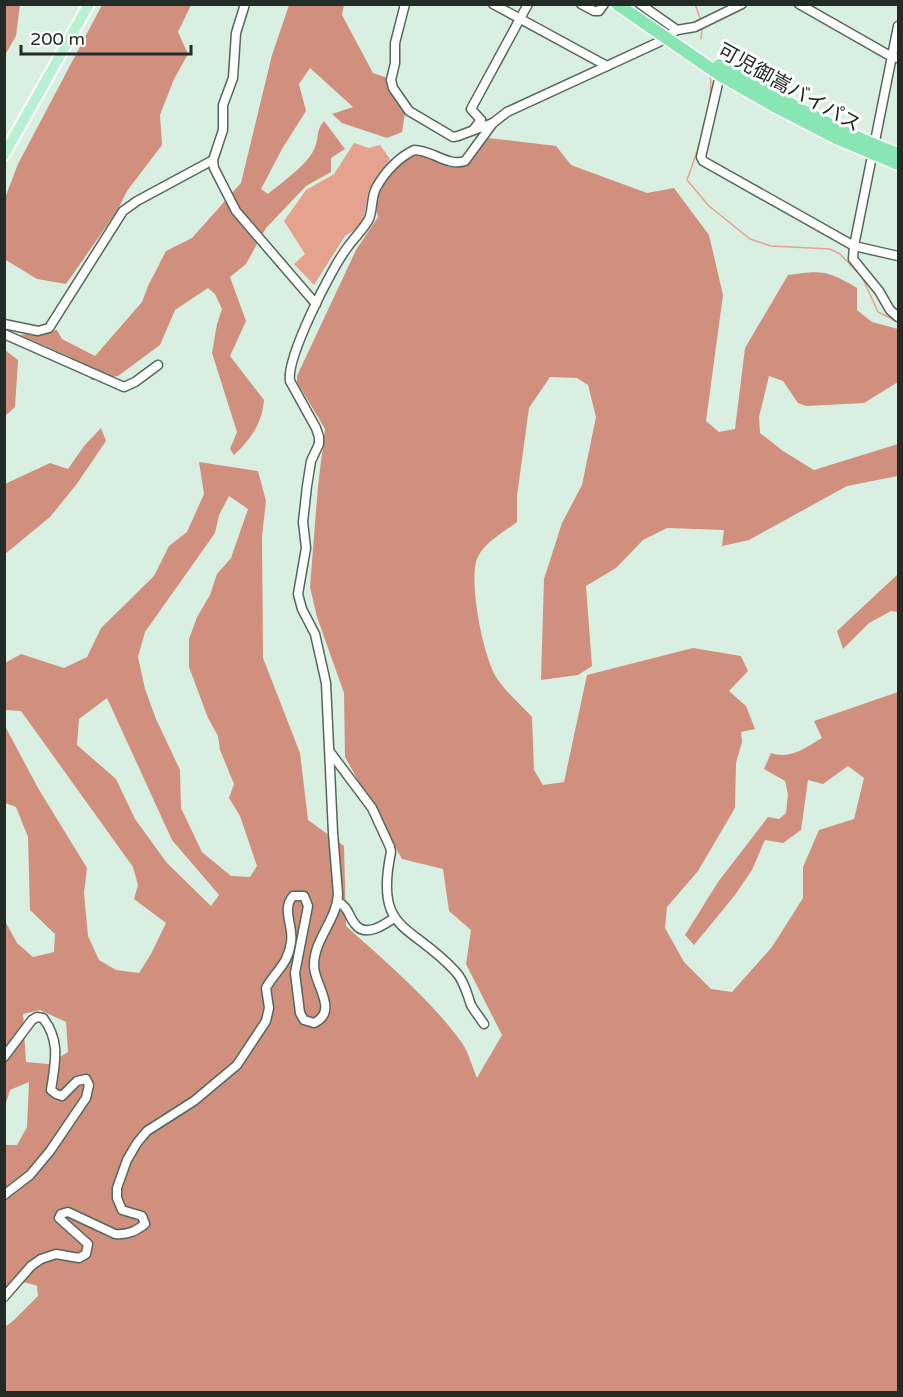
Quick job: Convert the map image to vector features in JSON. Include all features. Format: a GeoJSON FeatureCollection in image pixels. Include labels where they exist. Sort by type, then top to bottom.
{"type":"FeatureCollection","features":[{"type":"Feature","properties":{"kind":"highway","name":"可児御嵩バイパス"},"geometry":{"type":"LineString","coordinates":[[617,4],[666,37],[787,101],[898,164]]}},
{"type":"Feature","properties":{"kind":"highway","name":"可児御嵩バイパス"},"geometry":{"type":"LineString","coordinates":[[666,37],[720,75],[776,107],[873,149],[898,154]]}},
{"type":"Feature","properties":{"kind":"main road"},"geometry":{"type":"LineString","coordinates":[[4,155],[89,4]]}},
{"type":"Feature","properties":{"kind":"street"},"geometry":{"type":"LineString","coordinates":[[4,324],[38,331],[49,328],[123,211],[213,160],[222,139],[223,105],[232,78],[236,33],[245,4]]}},
{"type":"Feature","properties":{"kind":"street"},"geometry":{"type":"LineString","coordinates":[[405,4],[395,43],[395,63],[391,80],[393,88],[409,111],[453,136],[493,123],[517,107],[659,42],[677,30],[695,27],[742,4]]}},
{"type":"Feature","properties":{"kind":"street"},"geometry":{"type":"LineString","coordinates":[[493,4],[606,66]]}},
{"type":"Feature","properties":{"kind":"street"},"geometry":{"type":"LineString","coordinates":[[473,130],[481,120],[471,109],[528,4]]}},
{"type":"Feature","properties":{"kind":"street"},"geometry":{"type":"LineString","coordinates":[[581,4],[594,11],[599,11],[604,4]]}},
{"type":"Feature","properties":{"kind":"street"},"geometry":{"type":"LineString","coordinates":[[640,4],[677,30]]}},
{"type":"Feature","properties":{"kind":"street"},"geometry":{"type":"LineString","coordinates":[[799,4],[895,58]]}},
{"type":"Feature","properties":{"kind":"street"},"geometry":{"type":"LineString","coordinates":[[898,26],[895,58],[873,149],[853,259],[879,291],[890,310],[898,317]]}},
{"type":"Feature","properties":{"kind":"street"},"geometry":{"type":"LineString","coordinates":[[720,75],[703,161],[854,246],[898,256]]}},
{"type":"Feature","properties":{"kind":"street"},"geometry":{"type":"LineString","coordinates":[[4,1297],[31,1266],[41,1260],[56,1254],[79,1258],[86,1254],[87,1244],[59,1218],[61,1214],[68,1212],[116,1234],[124,1235],[136,1231],[145,1224],[142,1216],[122,1210],[117,1198],[119,1178],[127,1160],[147,1131],[194,1101],[234,1069],[265,1025],[269,1008],[266,988],[286,960],[292,934],[287,905],[293,896],[297,895],[304,896],[308,906],[295,974],[300,1012],[309,1023],[322,1018],[326,1002],[314,974],[314,963],[322,935],[338,902],[327,694],[315,634],[302,609],[298,594],[306,548],[303,522],[306,486],[319,437],[289,375],[293,355],[316,304],[342,255],[369,219],[376,188],[394,165],[414,150],[428,152],[458,164],[465,161],[493,123]]}},
{"type":"Feature","properties":{"kind":"street"},"geometry":{"type":"LineString","coordinates":[[213,160],[218,176],[236,211],[316,304]]}},
{"type":"Feature","properties":{"kind":"street"},"geometry":{"type":"LineString","coordinates":[[4,334],[124,387],[135,382],[158,364]]}},
{"type":"Feature","properties":{"kind":"street"},"geometry":{"type":"LineString","coordinates":[[330,751],[372,808],[392,852],[386,888],[387,899],[394,918],[456,972],[472,1007],[484,1024]]}},
{"type":"Feature","properties":{"kind":"street"},"geometry":{"type":"LineString","coordinates":[[338,902],[347,908],[354,924],[362,929],[376,929],[394,918]]}},
{"type":"Feature","properties":{"kind":"street"},"geometry":{"type":"LineString","coordinates":[[4,1057],[32,1020],[43,1018],[51,1028],[57,1049],[51,1090],[62,1096],[76,1081],[86,1080],[89,1085],[86,1098],[50,1151],[30,1175],[4,1195]]}},
{"type":"Feature","properties":{"kind":"shaded area"},"geometry":{"type":"Polygon","coordinates":[[[5,4],[20,5],[16,36],[5,55],[5,4]]]}},
{"type":"Feature","properties":{"kind":"shaded area"},"geometry":{"type":"Polygon","coordinates":[[[102,5],[191,5],[178,32],[188,54],[174,79],[160,115],[162,145],[127,191],[117,211],[66,284],[37,279],[5,261],[5,198],[18,164],[102,5]]]}},
{"type":"Feature","properties":{"kind":"shaded area"},"geometry":{"type":"Polygon","coordinates":[[[289,5],[344,5],[342,15],[373,73],[388,78],[388,87],[405,113],[402,132],[387,138],[342,123],[332,114],[353,107],[310,68],[299,84],[306,111],[261,189],[268,194],[307,160],[315,147],[321,124],[324,121],[345,149],[331,158],[331,172],[306,186],[266,228],[246,264],[230,277],[246,321],[230,356],[264,400],[255,430],[234,455],[230,449],[237,432],[212,353],[222,309],[215,294],[208,288],[175,310],[160,345],[118,376],[92,380],[70,357],[20,335],[57,330],[62,339],[95,356],[142,302],[166,251],[192,238],[241,183],[272,55],[289,5]]]}},
{"type":"Feature","properties":{"kind":"shaded area"},"geometry":{"type":"Polygon","coordinates":[[[488,138],[556,146],[571,165],[647,193],[674,188],[709,235],[723,295],[706,421],[719,432],[735,429],[745,348],[788,275],[817,272],[839,278],[857,288],[857,310],[872,322],[898,329],[898,382],[864,403],[806,406],[798,403],[783,381],[769,376],[759,417],[760,433],[783,451],[814,470],[898,444],[898,476],[847,486],[749,540],[722,546],[724,530],[667,528],[643,540],[616,568],[586,586],[592,666],[578,675],[541,680],[544,579],[562,523],[582,485],[596,417],[588,385],[577,378],[550,377],[529,408],[517,496],[517,522],[494,538],[480,553],[475,570],[475,585],[479,621],[493,671],[506,690],[532,717],[534,770],[543,785],[564,782],[587,675],[693,648],[741,656],[748,671],[729,691],[746,706],[755,729],[741,732],[742,742],[736,763],[735,808],[698,871],[667,907],[665,928],[684,962],[711,989],[732,992],[772,947],[803,898],[803,867],[819,830],[854,819],[864,778],[848,766],[823,784],[808,780],[801,830],[783,843],[765,840],[752,870],[735,895],[694,945],[685,935],[718,882],[768,817],[779,819],[786,813],[788,794],[785,781],[764,769],[771,753],[785,755],[798,752],[822,738],[814,721],[898,692],[898,1392],[5,1392],[5,1327],[38,1296],[37,1286],[29,1283],[16,1282],[4,1288],[5,1145],[17,1145],[27,1127],[29,1082],[10,1090],[5,1106],[5,921],[17,943],[33,957],[54,952],[55,934],[30,910],[28,837],[16,807],[5,803],[5,726],[38,788],[87,868],[84,893],[88,936],[99,960],[116,970],[139,973],[166,923],[134,899],[138,885],[133,867],[21,711],[5,710],[5,663],[21,654],[64,668],[87,657],[101,628],[154,576],[169,546],[187,532],[204,494],[199,462],[258,471],[266,501],[262,536],[263,658],[300,753],[308,820],[344,846],[346,926],[437,1012],[464,1047],[477,1078],[502,1035],[466,964],[471,930],[449,911],[443,869],[402,859],[345,757],[344,693],[317,617],[310,587],[325,429],[297,382],[297,376],[356,250],[378,217],[375,204],[380,188],[401,162],[421,153],[449,167],[470,163],[488,138]],[[229,496],[219,515],[215,533],[145,632],[138,657],[145,689],[156,719],[180,770],[181,808],[202,852],[231,876],[250,877],[257,866],[240,816],[229,798],[234,784],[220,750],[218,736],[208,718],[189,667],[189,639],[197,617],[210,595],[217,574],[231,558],[248,509],[229,496]],[[107,698],[79,719],[77,745],[116,779],[135,819],[167,863],[211,906],[219,895],[172,840],[107,698]],[[40,1010],[23,1014],[26,1062],[48,1064],[68,1052],[66,1022],[40,1010]]]}},
{"type":"Feature","properties":{"kind":"shaded area"},"geometry":{"type":"Polygon","coordinates":[[[354,143],[369,148],[380,145],[390,159],[369,190],[362,226],[345,236],[314,285],[294,264],[305,254],[284,221],[306,190],[334,174],[354,143]]]}},
{"type":"Feature","properties":{"kind":"shaded area"},"geometry":{"type":"Polygon","coordinates":[[[5,350],[18,360],[15,407],[5,416],[5,350]]]}},
{"type":"Feature","properties":{"kind":"shaded area"},"geometry":{"type":"Polygon","coordinates":[[[101,428],[106,441],[76,485],[50,517],[5,554],[5,484],[50,463],[68,469],[84,446],[101,428]]]}},
{"type":"Feature","properties":{"kind":"shaded area"},"geometry":{"type":"Polygon","coordinates":[[[898,574],[898,612],[891,611],[869,623],[843,649],[837,631],[898,574]]]}},
{"type":"Feature","properties":{"kind":"waterway"},"geometry":{"type":"LineString","coordinates":[[695,4],[700,18]]}},
{"type":"Feature","properties":{"kind":"waterway"},"geometry":{"type":"LineString","coordinates":[[701,39],[702,29]]}},
{"type":"Feature","properties":{"kind":"waterway"},"geometry":{"type":"LineString","coordinates":[[710,75],[710,99],[707,113],[700,143],[687,180],[709,206],[750,239],[771,246],[830,249],[840,254],[862,277],[878,312],[898,322]]}}]}
